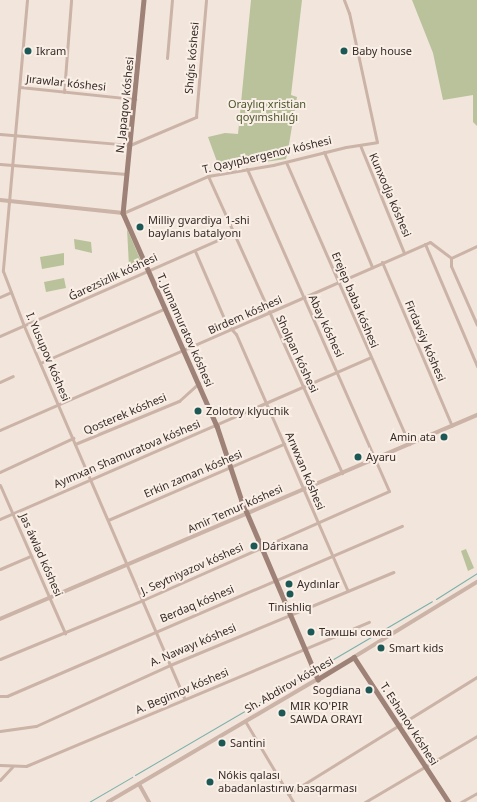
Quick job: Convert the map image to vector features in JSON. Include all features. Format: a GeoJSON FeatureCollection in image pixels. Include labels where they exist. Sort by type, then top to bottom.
{"type":"FeatureCollection","features":[{"type":"Feature","properties":{"kind":"main road","name":"N. Japaqov kóshesi"},"geometry":{"type":"LineString","coordinates":[[123,213],[144,0]]}},
{"type":"Feature","properties":{"kind":"main road","name":"T. Jumamuratov kóshesi"},"geometry":{"type":"LineString","coordinates":[[123,213],[185,350],[217,426],[248,513],[318,679]]}},
{"type":"Feature","properties":{"kind":"main road","name":"Sh. Abdirov kóshesi"},"geometry":{"type":"LineString","coordinates":[[318,679],[354,657]]}},
{"type":"Feature","properties":{"kind":"main road","name":"T. Eshanov kóshesi"},"geometry":{"type":"LineString","coordinates":[[354,657],[449,802]]}},
{"type":"Feature","properties":{"kind":"street","name":"I. Yusupov kóshesi"},"geometry":{"type":"LineString","coordinates":[[28,0],[2,271],[24,326],[185,699]]}},
{"type":"Feature","properties":{"kind":"street"},"geometry":{"type":"LineString","coordinates":[[64,92],[71,0]]}},
{"type":"Feature","properties":{"kind":"street"},"geometry":{"type":"LineString","coordinates":[[167,58],[172,0]]}},
{"type":"Feature","properties":{"kind":"street","name":"Shıǵıs kóshesi"},"geometry":{"type":"LineString","coordinates":[[130,146],[196,117],[206,0]]}},
{"type":"Feature","properties":{"kind":"street","name":"T. Qayıpbergenov kóshesi"},"geometry":{"type":"LineString","coordinates":[[0,200],[123,213],[208,176],[286,162],[324,152],[377,142],[349,14],[344,0]]}},
{"type":"Feature","properties":{"kind":"street","name":"Jırawlar kóshesi"},"geometry":{"type":"LineString","coordinates":[[20,87],[135,99]]}},
{"type":"Feature","properties":{"kind":"street"},"geometry":{"type":"LineString","coordinates":[[0,134],[130,146]]}},
{"type":"Feature","properties":{"kind":"street","name":"Kunxodja kóshesi"},"geometry":{"type":"LineString","coordinates":[[360,145],[404,253]]}},
{"type":"Feature","properties":{"kind":"street"},"geometry":{"type":"LineString","coordinates":[[324,152],[372,267]]}},
{"type":"Feature","properties":{"kind":"street","name":"Erejep baba kóshesi"},"geometry":{"type":"LineString","coordinates":[[286,162],[409,444]]}},
{"type":"Feature","properties":{"kind":"street"},"geometry":{"type":"LineString","coordinates":[[0,164],[127,174]]}},
{"type":"Feature","properties":{"kind":"street","name":"Abay kóshesi"},"geometry":{"type":"LineString","coordinates":[[247,169],[389,491]]}},
{"type":"Feature","properties":{"kind":"street","name":"Sholpan kóshesi"},"geometry":{"type":"LineString","coordinates":[[208,176],[342,473]]}},
{"type":"Feature","properties":{"kind":"street","name":"Ǵarezsizlik kóshesi"},"geometry":{"type":"LineString","coordinates":[[0,336],[139,276],[148,269],[195,250],[233,232]]}},
{"type":"Feature","properties":{"kind":"street","name":"Birdem kóshesi"},"geometry":{"type":"LineString","coordinates":[[0,430],[233,330],[424,244],[430,242],[451,258]]}},
{"type":"Feature","properties":{"kind":"street","name":"Kunxodja kóshesi"},"geometry":{"type":"LineString","coordinates":[[424,244],[477,366]]}},
{"type":"Feature","properties":{"kind":"street"},"geometry":{"type":"LineString","coordinates":[[477,246],[465,254],[451,258],[451,266],[477,325]]}},
{"type":"Feature","properties":{"kind":"street","name":"Arıwxan kóshesi"},"geometry":{"type":"LineString","coordinates":[[195,250],[226,323],[233,330],[284,444],[317,524],[348,591]]}},
{"type":"Feature","properties":{"kind":"street","name":"Firdavsiy kóshesi"},"geometry":{"type":"LineString","coordinates":[[382,262],[452,426]]}},
{"type":"Feature","properties":{"kind":"street"},"geometry":{"type":"LineString","coordinates":[[0,297],[11,292]]}},
{"type":"Feature","properties":{"kind":"street"},"geometry":{"type":"LineString","coordinates":[[40,363],[166,308]]}},
{"type":"Feature","properties":{"kind":"street","name":"Ayımxan Shamuratova kóshesi"},"geometry":{"type":"LineString","coordinates":[[0,519],[90,479],[217,426],[370,357]]}},
{"type":"Feature","properties":{"kind":"street"},"geometry":{"type":"LineString","coordinates":[[0,382],[13,376]]}},
{"type":"Feature","properties":{"kind":"street","name":"Qosterek kóshesi"},"geometry":{"type":"LineString","coordinates":[[75,444],[178,401],[199,383]]}},
{"type":"Feature","properties":{"kind":"street","name":"Amir Temur kóshesi"},"geometry":{"type":"LineString","coordinates":[[0,619],[477,415]]}},
{"type":"Feature","properties":{"kind":"street","name":"Qosterek kóshesi"},"geometry":{"type":"LineString","coordinates":[[0,472],[73,438]]}},
{"type":"Feature","properties":{"kind":"street","name":"Erkin zaman kóshesi"},"geometry":{"type":"LineString","coordinates":[[108,520],[284,444]]}},
{"type":"Feature","properties":{"kind":"street","name":"Jas áwlad kóshesi"},"geometry":{"type":"LineString","coordinates":[[0,485],[65,633]]}},
{"type":"Feature","properties":{"kind":"street","name":"J. Seytniyazov kóshesi"},"geometry":{"type":"LineString","coordinates":[[0,659],[143,600],[389,491]]}},
{"type":"Feature","properties":{"kind":"street","name":"Berdaq kóshesi"},"geometry":{"type":"LineString","coordinates":[[0,696],[7,696],[402,526]]}},
{"type":"Feature","properties":{"kind":"street"},"geometry":{"type":"LineString","coordinates":[[0,569],[31,556]]}},
{"type":"Feature","properties":{"kind":"street","name":"A. Nawayı kóshesi"},"geometry":{"type":"LineString","coordinates":[[0,731],[36,726],[170,664],[394,572]]}},
{"type":"Feature","properties":{"kind":"street","name":"Sh. Abdirov kóshesi"},"geometry":{"type":"LineString","coordinates":[[354,657],[477,582]]}},
{"type":"Feature","properties":{"kind":"street","name":"A. Begimov kóshesi"},"geometry":{"type":"LineString","coordinates":[[0,765],[12,767],[26,766],[369,622]]}},
{"type":"Feature","properties":{"kind":"street"},"geometry":{"type":"LineString","coordinates":[[288,794],[477,677]]}},
{"type":"Feature","properties":{"kind":"street","name":"Sh. Abdirov kóshesi"},"geometry":{"type":"LineString","coordinates":[[108,802],[318,679]]}},
{"type":"Feature","properties":{"kind":"street"},"geometry":{"type":"LineString","coordinates":[[245,721],[293,802]]}},
{"type":"Feature","properties":{"kind":"street"},"geometry":{"type":"LineString","coordinates":[[364,802],[427,767],[477,736]]}},
{"type":"Feature","properties":{"kind":"street"},"geometry":{"type":"LineString","coordinates":[[0,780],[12,767]]}},
{"type":"Feature","properties":{"kind":"street"},"geometry":{"type":"LineString","coordinates":[[139,784],[149,802]]}},
{"type":"Feature","properties":{"kind":"street"},"geometry":{"type":"LineString","coordinates":[[461,802],[477,793]]}},
{"type":"Feature","properties":{"kind":"green space","name":"Oraylıq xristian qoyımshılıǵı"},"geometry":{"type":"Polygon","coordinates":[[[251,0],[302,0],[291,95],[297,97],[288,150],[286,159],[222,168],[219,167],[208,137],[225,133],[238,134],[251,0]]]}},
{"type":"Feature","properties":{"kind":"green space"},"geometry":{"type":"Polygon","coordinates":[[[412,0],[477,0],[477,126],[473,122],[473,95],[443,100],[433,53],[412,0]]]}},
{"type":"Feature","properties":{"kind":"green space"},"geometry":{"type":"Polygon","coordinates":[[[127,229],[144,268],[139,270],[131,270],[129,266],[127,229]]]}},
{"type":"Feature","properties":{"kind":"green space"},"geometry":{"type":"Polygon","coordinates":[[[74,239],[91,242],[92,253],[75,249],[74,239]]]}},
{"type":"Feature","properties":{"kind":"green space"},"geometry":{"type":"Polygon","coordinates":[[[64,253],[64,265],[42,269],[40,257],[64,253]]]}},
{"type":"Feature","properties":{"kind":"green space"},"geometry":{"type":"Polygon","coordinates":[[[64,278],[66,288],[46,292],[44,282],[64,278]]]}},
{"type":"Feature","properties":{"kind":"green space"},"geometry":{"type":"Polygon","coordinates":[[[466,549],[474,568],[468,571],[461,551],[466,549]]]}},
{"type":"Feature","properties":{"kind":"waterway"},"geometry":{"type":"LineString","coordinates":[[436,599],[477,573]]}},
{"type":"Feature","properties":{"kind":"waterway"},"geometry":{"type":"LineString","coordinates":[[318,668],[432,601]]}},
{"type":"Feature","properties":{"kind":"waterway"},"geometry":{"type":"LineString","coordinates":[[135,775],[311,672]]}},
{"type":"Feature","properties":{"kind":"waterway"},"geometry":{"type":"LineString","coordinates":[[89,802],[132,777]]}},
{"type":"Feature","properties":{"kind":"place","name":"Ikram"},"geometry":{"type":"Point","coordinates":[28,51]}},
{"type":"Feature","properties":{"kind":"place","name":"Baby house"},"geometry":{"type":"Point","coordinates":[344,51]}},
{"type":"Feature","properties":{"kind":"place","name":"Milliy gvardiya 1-shi baylanıs batalyonı"},"geometry":{"type":"Point","coordinates":[140,227]}},
{"type":"Feature","properties":{"kind":"place","name":"Zolotoy klyuchik"},"geometry":{"type":"Point","coordinates":[198,411]}},
{"type":"Feature","properties":{"kind":"place","name":"Amin ata"},"geometry":{"type":"Point","coordinates":[444,437]}},
{"type":"Feature","properties":{"kind":"place","name":"Ayaru"},"geometry":{"type":"Point","coordinates":[358,457]}},
{"type":"Feature","properties":{"kind":"place","name":"Dárixana"},"geometry":{"type":"Point","coordinates":[254,546]}},
{"type":"Feature","properties":{"kind":"place","name":"Aydınlar"},"geometry":{"type":"Point","coordinates":[289,584]}},
{"type":"Feature","properties":{"kind":"place","name":"Tinishliq"},"geometry":{"type":"Point","coordinates":[290,594]}},
{"type":"Feature","properties":{"kind":"place","name":"Тамшы сомса"},"geometry":{"type":"Point","coordinates":[311,632]}},
{"type":"Feature","properties":{"kind":"place","name":"Smart kids"},"geometry":{"type":"Point","coordinates":[381,648]}},
{"type":"Feature","properties":{"kind":"place","name":"Sogdiana"},"geometry":{"type":"Point","coordinates":[369,690]}},
{"type":"Feature","properties":{"kind":"place","name":"MIR KO'PIR SAWDA ORAYI"},"geometry":{"type":"Point","coordinates":[282,713]}},
{"type":"Feature","properties":{"kind":"place","name":"Santini"},"geometry":{"type":"Point","coordinates":[222,743]}},
{"type":"Feature","properties":{"kind":"place","name":"Nókis qalası abadanlastırıw basqarması"},"geometry":{"type":"Point","coordinates":[210,782]}}]}
